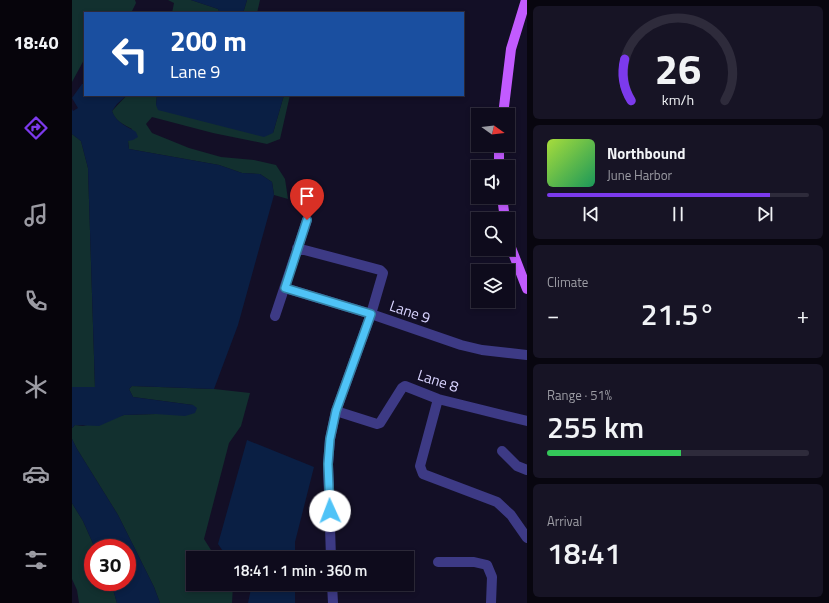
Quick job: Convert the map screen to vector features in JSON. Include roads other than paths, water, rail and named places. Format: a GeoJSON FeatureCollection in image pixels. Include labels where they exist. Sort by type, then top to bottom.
{"type":"FeatureCollection","features":[{"type":"Feature","properties":{"kind":"main road"},"geometry":{"type":"LineString","coordinates":[[504,108],[511,49],[526,0]]}},
{"type":"Feature","properties":{"kind":"main road"},"geometry":{"type":"LineString","coordinates":[[514,256],[527,289]]}},
{"type":"Feature","properties":{"kind":"street"},"geometry":{"type":"LineString","coordinates":[[275,316],[307,220]]}},
{"type":"Feature","properties":{"kind":"street"},"geometry":{"type":"LineString","coordinates":[[298,248],[382,271],[383,277],[336,411],[330,439],[328,464],[331,551]]}},
{"type":"Feature","properties":{"kind":"street","name":"Lane 9"},"geometry":{"type":"LineString","coordinates":[[285,288],[371,314],[461,345],[482,350],[527,355]]}},
{"type":"Feature","properties":{"kind":"street","name":"Lane 8"},"geometry":{"type":"LineString","coordinates":[[336,411],[377,424],[381,423],[402,388],[405,386],[438,399],[527,421]]}},
{"type":"Feature","properties":{"kind":"street"},"geometry":{"type":"LineString","coordinates":[[438,399],[420,466],[423,474],[497,502],[511,515],[527,538]]}},
{"type":"Feature","properties":{"kind":"street"},"geometry":{"type":"LineString","coordinates":[[502,450],[517,466],[527,470]]}},
{"type":"Feature","properties":{"kind":"street"},"geometry":{"type":"LineString","coordinates":[[438,562],[474,562],[486,565],[492,577],[491,603]]}},
{"type":"Feature","properties":{"kind":"street"},"geometry":{"type":"LineString","coordinates":[[332,591],[333,603]]}},
{"type":"Feature","properties":{"kind":"water"},"geometry":{"type":"Polygon","coordinates":[[[191,0],[247,0],[243,12],[220,12],[218,9],[191,0]]]}},
{"type":"Feature","properties":{"kind":"water"},"geometry":{"type":"Polygon","coordinates":[[[82,84],[84,84],[84,96],[126,96],[112,111],[119,121],[136,132],[138,137],[128,141],[129,149],[219,165],[242,173],[260,174],[272,182],[274,195],[238,325],[214,389],[132,386],[129,389],[133,397],[193,405],[197,408],[195,413],[185,416],[155,414],[124,415],[99,426],[75,425],[72,428],[72,387],[95,387],[88,168],[81,141],[72,134],[72,109],[73,111],[78,108],[72,98],[82,84]]]}},
{"type":"Feature","properties":{"kind":"water"},"geometry":{"type":"Polygon","coordinates":[[[157,96],[284,96],[273,133],[264,137],[158,110],[156,105],[157,96]]]}},
{"type":"Feature","properties":{"kind":"water"},"geometry":{"type":"Polygon","coordinates":[[[72,439],[118,515],[130,539],[91,539],[83,521],[72,503],[72,439]]]}},
{"type":"Feature","properties":{"kind":"water"},"geometry":{"type":"Polygon","coordinates":[[[247,440],[314,467],[295,542],[295,551],[223,551],[218,544],[247,440]]]}},
{"type":"Feature","properties":{"kind":"water"},"geometry":{"type":"Polygon","coordinates":[[[136,551],[154,587],[160,603],[117,603],[114,591],[136,591],[136,551]]]}},
{"type":"Feature","properties":{"kind":"water"},"geometry":{"type":"Polygon","coordinates":[[[251,591],[295,591],[295,603],[248,603],[251,591]]]}}]}
